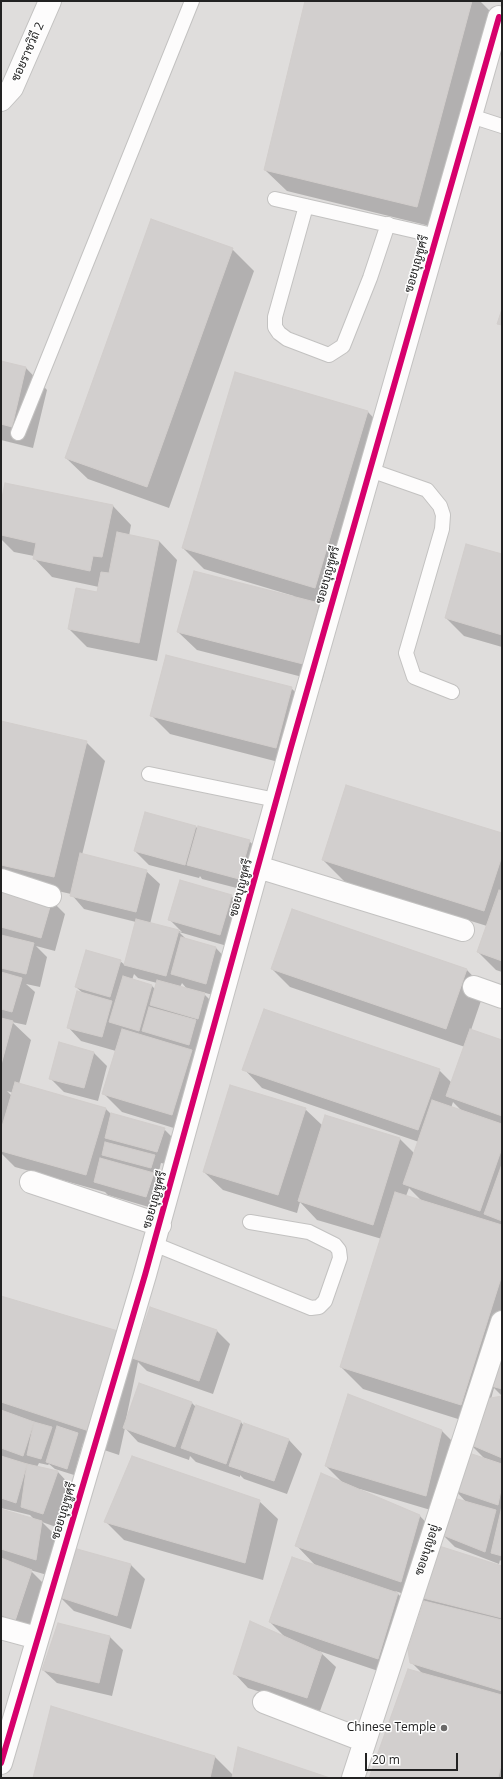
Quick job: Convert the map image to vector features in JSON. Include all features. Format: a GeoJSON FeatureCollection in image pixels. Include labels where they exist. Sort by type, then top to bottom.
{"type":"FeatureCollection","features":[{"type":"Feature","properties":{"kind":"street","name":"ซอยราชวิถี 2"},"geometry":{"type":"LineString","coordinates":[[1,100],[12,88],[50,1]]}},
{"type":"Feature","properties":{"kind":"street","name":"ซอยบุญชูศรี"},"geometry":{"type":"LineString","coordinates":[[2,1751],[157,1234],[276,800],[499,17]]}},
{"type":"Feature","properties":{"kind":"street"},"geometry":{"type":"LineString","coordinates":[[258,867],[463,930]]}},
{"type":"Feature","properties":{"kind":"street"},"geometry":{"type":"LineString","coordinates":[[1,880],[50,896]]}},
{"type":"Feature","properties":{"kind":"street"},"geometry":{"type":"LineString","coordinates":[[474,987],[502,997]]}},
{"type":"Feature","properties":{"kind":"street"},"geometry":{"type":"LineString","coordinates":[[31,1182],[157,1234]]}},
{"type":"Feature","properties":{"kind":"street","name":"ซอยบุญอยู่"},"geometry":{"type":"LineString","coordinates":[[353,1778],[502,1322]]}},
{"type":"Feature","properties":{"kind":"street"},"geometry":{"type":"LineString","coordinates":[[1,1628],[37,1638]]}},
{"type":"Feature","properties":{"kind":"street"},"geometry":{"type":"LineString","coordinates":[[264,1702],[365,1741]]}},
{"type":"Feature","properties":{"kind":"lane"},"geometry":{"type":"LineString","coordinates":[[18,433],[192,1]]}},
{"type":"Feature","properties":{"kind":"lane"},"geometry":{"type":"LineString","coordinates":[[471,116],[502,126]]}},
{"type":"Feature","properties":{"kind":"lane"},"geometry":{"type":"LineString","coordinates":[[275,200],[437,236]]}},
{"type":"Feature","properties":{"kind":"lane"},"geometry":{"type":"LineString","coordinates":[[306,206],[275,317],[275,327],[287,339],[329,355],[343,346],[370,278],[388,224]]}},
{"type":"Feature","properties":{"kind":"lane"},"geometry":{"type":"LineString","coordinates":[[370,470],[427,490],[440,506],[443,515],[442,529],[406,653],[414,677],[452,692]]}},
{"type":"Feature","properties":{"kind":"lane"},"geometry":{"type":"LineString","coordinates":[[150,774],[276,800]]}},
{"type":"Feature","properties":{"kind":"lane"},"geometry":{"type":"LineString","coordinates":[[157,1234],[311,1308],[319,1307],[325,1301],[340,1258],[339,1250],[335,1245],[309,1232],[250,1222]]}},
{"type":"Feature","properties":{"kind":"shaded area"},"geometry":{"type":"Polygon","coordinates":[[[1,1],[502,1],[502,1778],[1,1778],[1,1]]]}},
{"type":"Feature","properties":{"kind":"building"},"geometry":{"type":"Polygon","coordinates":[[[305,1],[472,1],[417,207],[264,170],[305,1]]]}},
{"type":"Feature","properties":{"kind":"building"},"geometry":{"type":"Polygon","coordinates":[[[151,219],[233,248],[147,487],[65,458],[151,219]]]}},
{"type":"Feature","properties":{"kind":"building"},"geometry":{"type":"Polygon","coordinates":[[[502,309],[502,325],[497,324],[502,309]]]}},
{"type":"Feature","properties":{"kind":"building"},"geometry":{"type":"Polygon","coordinates":[[[1,361],[26,367],[12,427],[1,424],[1,361]]]}},
{"type":"Feature","properties":{"kind":"building"},"geometry":{"type":"Polygon","coordinates":[[[235,372],[368,411],[315,588],[182,548],[235,372]]]}},
{"type":"Feature","properties":{"kind":"building"},"geometry":{"type":"Polygon","coordinates":[[[5,483],[113,505],[102,557],[93,556],[90,571],[33,559],[36,543],[1,535],[1,503],[5,483]]]}},
{"type":"Feature","properties":{"kind":"building"},"geometry":{"type":"Polygon","coordinates":[[[117,532],[159,541],[139,643],[68,629],[76,588],[97,592],[101,572],[109,573],[117,532]]]}},
{"type":"Feature","properties":{"kind":"building"},"geometry":{"type":"Polygon","coordinates":[[[466,544],[502,554],[502,635],[445,618],[466,544]]]}},
{"type":"Feature","properties":{"kind":"building"},"geometry":{"type":"Polygon","coordinates":[[[194,571],[319,603],[303,664],[177,632],[194,571]]]}},
{"type":"Feature","properties":{"kind":"building"},"geometry":{"type":"Polygon","coordinates":[[[166,655],[292,687],[276,748],[150,716],[166,655]]]}},
{"type":"Feature","properties":{"kind":"building"},"geometry":{"type":"Polygon","coordinates":[[[1,721],[87,741],[54,877],[1,865],[1,721]]]}},
{"type":"Feature","properties":{"kind":"building"},"geometry":{"type":"Polygon","coordinates":[[[346,785],[502,833],[502,856],[484,911],[322,860],[346,785]]]}},
{"type":"Feature","properties":{"kind":"building"},"geometry":{"type":"Polygon","coordinates":[[[145,812],[196,826],[185,865],[134,851],[145,812]]]}},
{"type":"Feature","properties":{"kind":"building"},"geometry":{"type":"Polygon","coordinates":[[[198,826],[250,840],[239,879],[187,865],[198,826]]]}},
{"type":"Feature","properties":{"kind":"building"},"geometry":{"type":"Polygon","coordinates":[[[80,853],[147,870],[136,912],[70,896],[80,853]]]}},
{"type":"Feature","properties":{"kind":"building"},"geometry":{"type":"Polygon","coordinates":[[[180,880],[232,895],[220,935],[168,920],[180,880]]]}},
{"type":"Feature","properties":{"kind":"building"},"geometry":{"type":"Polygon","coordinates":[[[1,886],[52,900],[41,938],[1,927],[1,886]]]}},
{"type":"Feature","properties":{"kind":"building"},"geometry":{"type":"Polygon","coordinates":[[[499,890],[502,891],[502,961],[477,952],[499,890]]]}},
{"type":"Feature","properties":{"kind":"building"},"geometry":{"type":"Polygon","coordinates":[[[292,909],[467,969],[446,1029],[271,969],[292,909]]]}},
{"type":"Feature","properties":{"kind":"building"},"geometry":{"type":"Polygon","coordinates":[[[136,919],[179,930],[166,976],[124,965],[136,919]]]}},
{"type":"Feature","properties":{"kind":"building"},"geometry":{"type":"Polygon","coordinates":[[[1,935],[34,943],[26,974],[1,968],[1,935]]]}},
{"type":"Feature","properties":{"kind":"building"},"geometry":{"type":"Polygon","coordinates":[[[181,937],[216,947],[206,984],[171,974],[181,937]]]}},
{"type":"Feature","properties":{"kind":"building"},"geometry":{"type":"Polygon","coordinates":[[[86,950],[121,960],[110,997],[75,987],[86,950]]]}},
{"type":"Feature","properties":{"kind":"building"},"geometry":{"type":"Polygon","coordinates":[[[1,972],[22,978],[12,1012],[1,1009],[1,972]]]}},
{"type":"Feature","properties":{"kind":"building"},"geometry":{"type":"Polygon","coordinates":[[[123,976],[152,985],[139,1031],[109,1022],[123,976]]]}},
{"type":"Feature","properties":{"kind":"building"},"geometry":{"type":"Polygon","coordinates":[[[157,980],[205,993],[198,1019],[150,1005],[157,980]]]}},
{"type":"Feature","properties":{"kind":"building"},"geometry":{"type":"Polygon","coordinates":[[[77,991],[112,1001],[102,1037],[67,1028],[77,991]]]}},
{"type":"Feature","properties":{"kind":"building"},"geometry":{"type":"Polygon","coordinates":[[[149,1007],[196,1020],[189,1045],[142,1031],[149,1007]]]}},
{"type":"Feature","properties":{"kind":"building"},"geometry":{"type":"Polygon","coordinates":[[[264,1009],[440,1069],[418,1130],[242,1070],[264,1009]]]}},
{"type":"Feature","properties":{"kind":"building"},"geometry":{"type":"Polygon","coordinates":[[[1,1018],[13,1021],[1,1065],[1,1018]]]}},
{"type":"Feature","properties":{"kind":"building"},"geometry":{"type":"Polygon","coordinates":[[[122,1029],[192,1050],[172,1115],[102,1094],[122,1029]]]}},
{"type":"Feature","properties":{"kind":"building"},"geometry":{"type":"Polygon","coordinates":[[[470,1029],[502,1040],[502,1116],[446,1096],[470,1029]]]}},
{"type":"Feature","properties":{"kind":"building"},"geometry":{"type":"Polygon","coordinates":[[[59,1042],[94,1052],[84,1088],[49,1079],[59,1042]]]}},
{"type":"Feature","properties":{"kind":"building"},"geometry":{"type":"Polygon","coordinates":[[[15,1082],[106,1108],[86,1175],[1,1151],[1,1130],[15,1082]]]}},
{"type":"Feature","properties":{"kind":"building"},"geometry":{"type":"Polygon","coordinates":[[[230,1085],[306,1108],[278,1195],[203,1172],[230,1085]]]}},
{"type":"Feature","properties":{"kind":"building"},"geometry":{"type":"Polygon","coordinates":[[[432,1100],[502,1124],[502,1148],[480,1211],[403,1184],[432,1100]]]}},
{"type":"Feature","properties":{"kind":"building"},"geometry":{"type":"Polygon","coordinates":[[[111,1113],[165,1128],[157,1152],[105,1138],[111,1113]]]}},
{"type":"Feature","properties":{"kind":"building"},"geometry":{"type":"Polygon","coordinates":[[[325,1115],[400,1138],[373,1225],[298,1201],[325,1115]]]}},
{"type":"Feature","properties":{"kind":"building"},"geometry":{"type":"Polygon","coordinates":[[[105,1142],[155,1155],[151,1168],[102,1155],[105,1142]]]}},
{"type":"Feature","properties":{"kind":"building"},"geometry":{"type":"Polygon","coordinates":[[[100,1158],[154,1173],[146,1197],[94,1182],[100,1158]]]}},
{"type":"Feature","properties":{"kind":"building"},"geometry":{"type":"Polygon","coordinates":[[[502,1164],[502,1221],[484,1214],[502,1164]]]}},
{"type":"Feature","properties":{"kind":"building"},"geometry":{"type":"Polygon","coordinates":[[[395,1192],[502,1225],[502,1275],[461,1405],[340,1367],[395,1192]]]}},
{"type":"Feature","properties":{"kind":"building"},"geometry":{"type":"Polygon","coordinates":[[[1,1296],[118,1331],[98,1434],[1,1402],[1,1296]]]}},
{"type":"Feature","properties":{"kind":"building"},"geometry":{"type":"Polygon","coordinates":[[[150,1307],[217,1330],[199,1381],[132,1358],[150,1307]]]}},
{"type":"Feature","properties":{"kind":"building"},"geometry":{"type":"Polygon","coordinates":[[[502,1359],[502,1389],[491,1386],[502,1359]]]}},
{"type":"Feature","properties":{"kind":"building"},"geometry":{"type":"Polygon","coordinates":[[[139,1383],[192,1402],[175,1447],[123,1428],[139,1383]]]}},
{"type":"Feature","properties":{"kind":"building"},"geometry":{"type":"Polygon","coordinates":[[[348,1394],[442,1430],[426,1496],[325,1466],[348,1394]]]}},
{"type":"Feature","properties":{"kind":"building"},"geometry":{"type":"Polygon","coordinates":[[[502,1396],[502,1458],[469,1444],[485,1399],[502,1396]]]}},
{"type":"Feature","properties":{"kind":"building"},"geometry":{"type":"Polygon","coordinates":[[[196,1405],[241,1421],[226,1464],[181,1448],[196,1405]]]}},
{"type":"Feature","properties":{"kind":"building"},"geometry":{"type":"Polygon","coordinates":[[[1,1410],[34,1422],[23,1456],[1,1448],[1,1410]]]}},
{"type":"Feature","properties":{"kind":"building"},"geometry":{"type":"Polygon","coordinates":[[[34,1422],[52,1427],[41,1459],[27,1455],[34,1422]]]}},
{"type":"Feature","properties":{"kind":"building"},"geometry":{"type":"Polygon","coordinates":[[[244,1423],[289,1439],[274,1481],[229,1466],[244,1423]]]}},
{"type":"Feature","properties":{"kind":"building"},"geometry":{"type":"Polygon","coordinates":[[[57,1426],[78,1433],[67,1469],[46,1462],[57,1426]]]}},
{"type":"Feature","properties":{"kind":"building"},"geometry":{"type":"Polygon","coordinates":[[[469,1453],[502,1464],[502,1485],[498,1505],[454,1490],[469,1453]]]}},
{"type":"Feature","properties":{"kind":"building"},"geometry":{"type":"Polygon","coordinates":[[[1,1456],[27,1464],[16,1503],[1,1498],[1,1456]]]}},
{"type":"Feature","properties":{"kind":"building"},"geometry":{"type":"Polygon","coordinates":[[[132,1456],[260,1500],[245,1563],[104,1522],[132,1456]]]}},
{"type":"Feature","properties":{"kind":"building"},"geometry":{"type":"Polygon","coordinates":[[[27,1464],[58,1471],[43,1514],[21,1507],[27,1464]]]}},
{"type":"Feature","properties":{"kind":"building"},"geometry":{"type":"Polygon","coordinates":[[[321,1473],[420,1515],[401,1582],[295,1546],[321,1473]]]}},
{"type":"Feature","properties":{"kind":"building"},"geometry":{"type":"Polygon","coordinates":[[[454,1498],[496,1510],[485,1552],[440,1534],[454,1498]]]}},
{"type":"Feature","properties":{"kind":"building"},"geometry":{"type":"Polygon","coordinates":[[[502,1506],[502,1556],[491,1553],[502,1506]]]}},
{"type":"Feature","properties":{"kind":"building"},"geometry":{"type":"Polygon","coordinates":[[[1,1509],[42,1521],[36,1560],[1,1549],[1,1509]]]}},
{"type":"Feature","properties":{"kind":"building"},"geometry":{"type":"Polygon","coordinates":[[[436,1545],[502,1566],[502,1618],[419,1597],[436,1545]]]}},
{"type":"Feature","properties":{"kind":"building"},"geometry":{"type":"Polygon","coordinates":[[[77,1549],[131,1564],[117,1616],[59,1597],[77,1549]]]}},
{"type":"Feature","properties":{"kind":"building"},"geometry":{"type":"Polygon","coordinates":[[[292,1557],[398,1593],[378,1659],[269,1622],[292,1557]]]}},
{"type":"Feature","properties":{"kind":"building"},"geometry":{"type":"Polygon","coordinates":[[[1,1558],[32,1570],[15,1621],[1,1615],[1,1558]]]}},
{"type":"Feature","properties":{"kind":"building"},"geometry":{"type":"Polygon","coordinates":[[[424,1601],[502,1620],[502,1691],[410,1663],[408,1650],[424,1601]]]}},
{"type":"Feature","properties":{"kind":"building"},"geometry":{"type":"Polygon","coordinates":[[[250,1621],[322,1653],[307,1698],[233,1674],[250,1621]]]}},
{"type":"Feature","properties":{"kind":"building"},"geometry":{"type":"Polygon","coordinates":[[[58,1623],[110,1636],[99,1683],[42,1670],[58,1623]]]}},
{"type":"Feature","properties":{"kind":"building","name":"Chinese Temple"},"geometry":{"type":"Polygon","coordinates":[[[408,1669],[502,1695],[502,1761],[498,1778],[369,1778],[408,1669]]]}},
{"type":"Feature","properties":{"kind":"building"},"geometry":{"type":"Polygon","coordinates":[[[51,1706],[215,1756],[210,1778],[33,1778],[51,1706]]]}},
{"type":"Feature","properties":{"kind":"building"},"geometry":{"type":"Polygon","coordinates":[[[238,1747],[330,1778],[232,1778],[238,1747]]]}},
{"type":"Feature","properties":{"kind":"cycle path"},"geometry":{"type":"LineString","coordinates":[[1,1763],[145,1275],[291,747],[499,17]]}},
{"type":"Feature","properties":{"kind":"place","name":"Chinese Temple"},"geometry":{"type":"Point","coordinates":[444,1728]}}]}
